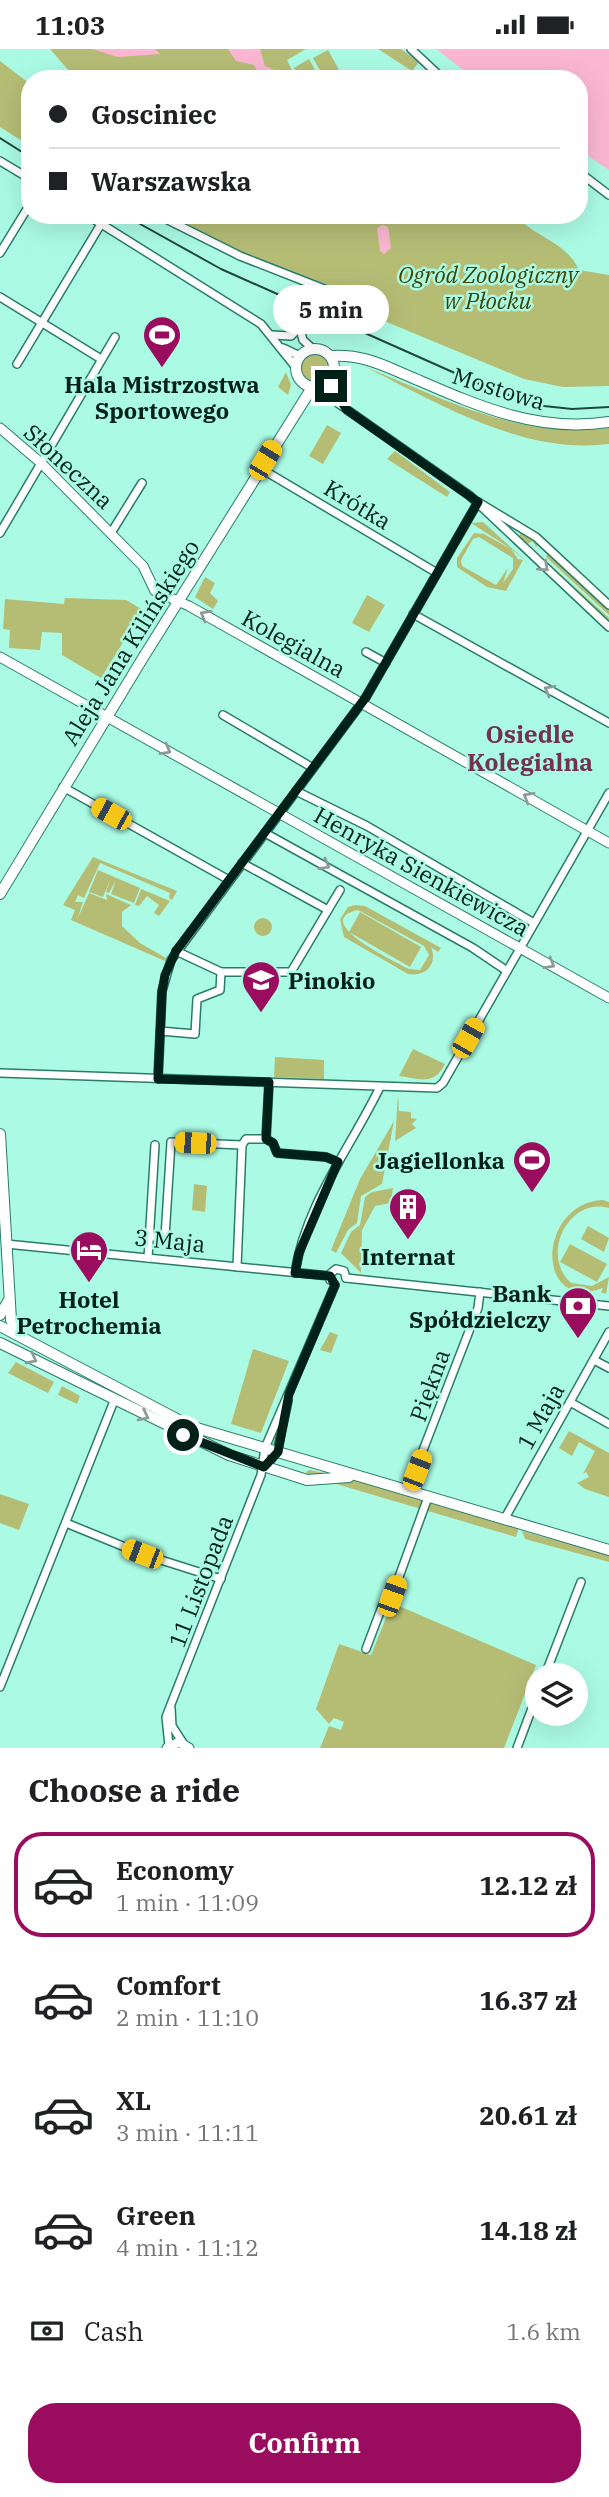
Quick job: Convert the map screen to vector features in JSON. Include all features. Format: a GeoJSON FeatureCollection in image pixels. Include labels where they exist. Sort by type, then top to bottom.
{"type":"FeatureCollection","features":[{"type":"Feature","properties":{"kind":"main road"},"geometry":{"type":"LineString","coordinates":[[314,350],[331,356],[332,375],[316,385],[300,382],[298,358],[314,350]]}},
{"type":"Feature","properties":{"kind":"main road","name":"Mostowa"},"geometry":{"type":"LineString","coordinates":[[331,356],[360,355],[518,418],[563,425],[609,422]]}},
{"type":"Feature","properties":{"kind":"main road","name":"Mostowa"},"geometry":{"type":"LineString","coordinates":[[332,375],[356,360],[382,365]]}},
{"type":"Feature","properties":{"kind":"main road","name":"Aleja Jana Kilińskiego"},"geometry":{"type":"LineString","coordinates":[[295,411],[300,382]]}},
{"type":"Feature","properties":{"kind":"main road","name":"Aleja Jana Kilińskiego"},"geometry":{"type":"LineString","coordinates":[[0,894],[295,411],[316,385]]}},
{"type":"Feature","properties":{"kind":"main road"},"geometry":{"type":"LineString","coordinates":[[0,1133],[12,1323],[25,1339]]}},
{"type":"Feature","properties":{"kind":"main road"},"geometry":{"type":"LineString","coordinates":[[0,1254],[6,1244]]}},
{"type":"Feature","properties":{"kind":"main road"},"geometry":{"type":"LineString","coordinates":[[0,1315],[10,1299]]}},
{"type":"Feature","properties":{"kind":"main road"},"geometry":{"type":"LineString","coordinates":[[0,1326],[183,1423],[609,1550]]}},
{"type":"Feature","properties":{"kind":"main road"},"geometry":{"type":"LineString","coordinates":[[0,1343],[77,1383],[229,1455],[307,1480],[340,1476],[381,1481]]}},
{"type":"Feature","properties":{"kind":"main road"},"geometry":{"type":"LineString","coordinates":[[77,1383],[76,1374],[85,1372]]}},
{"type":"Feature","properties":{"kind":"main road"},"geometry":{"type":"LineString","coordinates":[[229,1455],[237,1451],[232,1439]]}},
{"type":"Feature","properties":{"kind":"street"},"geometry":{"type":"LineString","coordinates":[[411,49],[433,70]]}},
{"type":"Feature","properties":{"kind":"street"},"geometry":{"type":"LineString","coordinates":[[0,161],[21,174]]}},
{"type":"Feature","properties":{"kind":"street"},"geometry":{"type":"LineString","coordinates":[[588,179],[609,195]]}},
{"type":"Feature","properties":{"kind":"street"},"geometry":{"type":"LineString","coordinates":[[0,253],[21,219]]}},
{"type":"Feature","properties":{"kind":"street"},"geometry":{"type":"LineString","coordinates":[[17,363],[101,224],[261,324],[278,343],[298,358]]}},
{"type":"Feature","properties":{"kind":"street"},"geometry":{"type":"LineString","coordinates":[[176,224],[240,256],[337,294]]}},
{"type":"Feature","properties":{"kind":"street"},"geometry":{"type":"LineString","coordinates":[[298,358],[300,329],[318,288]]}},
{"type":"Feature","properties":{"kind":"street"},"geometry":{"type":"LineString","coordinates":[[0,297],[101,359]]}},
{"type":"Feature","properties":{"kind":"street"},"geometry":{"type":"LineString","coordinates":[[272,335],[288,337],[300,329]]}},
{"type":"Feature","properties":{"kind":"street"},"geometry":{"type":"LineString","coordinates":[[300,329],[303,340],[314,350]]}},
{"type":"Feature","properties":{"kind":"street"},"geometry":{"type":"LineString","coordinates":[[0,533],[114,337]]}},
{"type":"Feature","properties":{"kind":"street"},"geometry":{"type":"LineString","coordinates":[[332,375],[344,407]]}},
{"type":"Feature","properties":{"kind":"street"},"geometry":{"type":"LineString","coordinates":[[316,385],[478,502],[526,530],[609,605]]}},
{"type":"Feature","properties":{"kind":"street","name":"Słoneczna"},"geometry":{"type":"LineString","coordinates":[[0,428],[41,463],[144,566],[155,591]]}},
{"type":"Feature","properties":{"kind":"street","name":"Krótka"},"geometry":{"type":"LineString","coordinates":[[260,468],[437,573]]}},
{"type":"Feature","properties":{"kind":"street","name":"Słoneczna"},"geometry":{"type":"LineString","coordinates":[[111,533],[142,483]]}},
{"type":"Feature","properties":{"kind":"street"},"geometry":{"type":"LineString","coordinates":[[478,502],[514,540],[609,627]]}},
{"type":"Feature","properties":{"kind":"street"},"geometry":{"type":"LineString","coordinates":[[158,1079],[164,980],[176,951],[361,703],[478,502]]}},
{"type":"Feature","properties":{"kind":"street"},"geometry":{"type":"LineString","coordinates":[[514,540],[515,532],[526,530]]}},
{"type":"Feature","properties":{"kind":"street","name":"Kolegialna"},"geometry":{"type":"LineString","coordinates":[[155,591],[179,601],[609,843]]}},
{"type":"Feature","properties":{"kind":"street"},"geometry":{"type":"LineString","coordinates":[[413,614],[609,723]]}},
{"type":"Feature","properties":{"kind":"street"},"geometry":{"type":"LineString","coordinates":[[366,652],[386,663]]}},
{"type":"Feature","properties":{"kind":"street","name":"Henryka Sienkiewicza"},"geometry":{"type":"LineString","coordinates":[[0,657],[609,998]]}},
{"type":"Feature","properties":{"kind":"street"},"geometry":{"type":"LineString","coordinates":[[222,715],[313,768]]}},
{"type":"Feature","properties":{"kind":"street"},"geometry":{"type":"LineString","coordinates":[[63,787],[229,880]]}},
{"type":"Feature","properties":{"kind":"street"},"geometry":{"type":"LineString","coordinates":[[296,791],[362,824],[534,923]]}},
{"type":"Feature","properties":{"kind":"street"},"geometry":{"type":"LineString","coordinates":[[0,1073],[437,1088],[443,1083],[609,793]]}},
{"type":"Feature","properties":{"kind":"street"},"geometry":{"type":"LineString","coordinates":[[265,833],[473,949],[507,971]]}},
{"type":"Feature","properties":{"kind":"street"},"geometry":{"type":"LineString","coordinates":[[242,863],[328,910]]}},
{"type":"Feature","properties":{"kind":"street"},"geometry":{"type":"LineString","coordinates":[[176,951],[221,972],[291,972],[340,890]]}},
{"type":"Feature","properties":{"kind":"street"},"geometry":{"type":"LineString","coordinates":[[160,1031],[195,1034],[197,999],[218,992],[221,972]]}},
{"type":"Feature","properties":{"kind":"street"},"geometry":{"type":"LineString","coordinates":[[266,1139],[269,1082]]}},
{"type":"Feature","properties":{"kind":"street"},"geometry":{"type":"LineString","coordinates":[[295,1273],[299,1253],[338,1162],[380,1087]]}},
{"type":"Feature","properties":{"kind":"street"},"geometry":{"type":"LineString","coordinates":[[237,1267],[242,1145],[246,1139],[266,1139],[273,1143],[279,1154],[326,1157],[338,1162]]}},
{"type":"Feature","properties":{"kind":"street"},"geometry":{"type":"LineString","coordinates":[[149,1237],[165,1237],[171,1142],[242,1145]]}},
{"type":"Feature","properties":{"kind":"street"},"geometry":{"type":"LineString","coordinates":[[148,1258],[155,1145]]}},
{"type":"Feature","properties":{"kind":"street","name":"3 Maja"},"geometry":{"type":"LineString","coordinates":[[6,1244],[330,1276],[339,1269],[346,1278]]}},
{"type":"Feature","properties":{"kind":"street"},"geometry":{"type":"LineString","coordinates":[[330,1276],[335,1285],[343,1284],[346,1278],[609,1306]]}},
{"type":"Feature","properties":{"kind":"street","name":"11 Listopada"},"geometry":{"type":"LineString","coordinates":[[264,1467],[260,1447],[289,1394],[335,1285]]}},
{"type":"Feature","properties":{"kind":"street","name":"Piękna"},"geometry":{"type":"LineString","coordinates":[[408,1489],[473,1320],[480,1292]]}},
{"type":"Feature","properties":{"kind":"street","name":"1 Maja"},"geometry":{"type":"LineString","coordinates":[[505,1518],[609,1332]]}},
{"type":"Feature","properties":{"kind":"street"},"geometry":{"type":"LineString","coordinates":[[594,1360],[609,1368]]}},
{"type":"Feature","properties":{"kind":"street","name":"11 Listopada"},"geometry":{"type":"LineString","coordinates":[[168,1747],[166,1717],[172,1708],[264,1467],[278,1452],[289,1394]]}},
{"type":"Feature","properties":{"kind":"street"},"geometry":{"type":"LineString","coordinates":[[0,1687],[114,1401]]}},
{"type":"Feature","properties":{"kind":"street"},"geometry":{"type":"LineString","coordinates":[[570,1402],[609,1424]]}},
{"type":"Feature","properties":{"kind":"street"},"geometry":{"type":"LineString","coordinates":[[366,1649],[383,1604],[392,1596],[427,1497]]}},
{"type":"Feature","properties":{"kind":"street"},"geometry":{"type":"LineString","coordinates":[[66,1523],[142,1554],[221,1579]]}},
{"type":"Feature","properties":{"kind":"street"},"geometry":{"type":"LineString","coordinates":[[550,1663],[581,1582]]}},
{"type":"Feature","properties":{"kind":"street"},"geometry":{"type":"LineString","coordinates":[[172,1708],[172,1726],[186,1746]]}},
{"type":"Feature","properties":{"kind":"street"},"geometry":{"type":"LineString","coordinates":[[517,1748],[525,1726]]}},
{"type":"Feature","properties":{"kind":"street"},"geometry":{"type":"LineString","coordinates":[[168,1747],[186,1746]]}},
{"type":"Feature","properties":{"kind":"green space"},"geometry":{"type":"Polygon","coordinates":[[[50,49],[306,49],[287,60],[292,70],[68,70],[50,49]]]}},
{"type":"Feature","properties":{"kind":"green space"},"geometry":{"type":"Polygon","coordinates":[[[378,49],[401,49],[419,62],[410,70],[378,49]]]}},
{"type":"Feature","properties":{"kind":"green space"},"geometry":{"type":"Polygon","coordinates":[[[328,50],[339,70],[320,70],[313,58],[328,50]]]}},
{"type":"Feature","properties":{"kind":"green space"},"geometry":{"type":"Polygon","coordinates":[[[309,59],[315,70],[295,70],[294,68],[309,59]]]}},
{"type":"Feature","properties":{"kind":"green space"},"geometry":{"type":"Polygon","coordinates":[[[0,61],[21,77],[21,140],[0,127],[0,61]]]}},
{"type":"Feature","properties":{"kind":"green space","name":"Ogród Zoologiczny w Płocku"},"geometry":{"type":"Polygon","coordinates":[[[187,224],[524,224],[567,253],[579,270],[609,275],[609,386],[563,387],[524,379],[341,303],[345,293],[336,288],[238,250],[187,224]]]}},
{"type":"Feature","properties":{"kind":"green space"},"geometry":{"type":"Polygon","coordinates":[[[314,352],[320,353],[328,361],[328,373],[320,381],[314,382],[308,381],[300,373],[299,367],[300,361],[308,353],[314,352]]]}},
{"type":"Feature","properties":{"kind":"green space"},"geometry":{"type":"Polygon","coordinates":[[[361,365],[452,403],[512,422],[575,430],[609,428],[609,444],[544,442],[512,434],[480,423],[361,365]]]}},
{"type":"Feature","properties":{"kind":"green space"},"geometry":{"type":"Polygon","coordinates":[[[286,372],[291,385],[288,395],[278,387],[286,372]]]}},
{"type":"Feature","properties":{"kind":"green space"},"geometry":{"type":"Polygon","coordinates":[[[327,425],[341,433],[323,464],[309,456],[327,425]]]}},
{"type":"Feature","properties":{"kind":"green space"},"geometry":{"type":"Polygon","coordinates":[[[395,451],[450,492],[447,497],[387,459],[395,451]]]}},
{"type":"Feature","properties":{"kind":"green space"},"geometry":{"type":"Polygon","coordinates":[[[483,522],[527,562],[511,549],[471,523],[483,522]]]}},
{"type":"Feature","properties":{"kind":"green space"},"geometry":{"type":"Polygon","coordinates":[[[474,533],[484,534],[511,549],[518,559],[523,560],[506,591],[487,587],[457,567],[457,558],[474,533]],[[479,537],[473,539],[461,560],[462,566],[496,585],[508,568],[503,583],[513,569],[513,558],[479,537]]]}},
{"type":"Feature","properties":{"kind":"green space"},"geometry":{"type":"Polygon","coordinates":[[[520,533],[534,540],[609,609],[609,615],[546,557],[547,554],[538,545],[536,547],[533,541],[527,544],[529,550],[533,550],[541,561],[544,559],[609,618],[608,623],[518,541],[520,533]]]}},
{"type":"Feature","properties":{"kind":"green space"},"geometry":{"type":"Polygon","coordinates":[[[205,577],[215,583],[210,593],[218,601],[213,609],[195,597],[205,577]]]}},
{"type":"Feature","properties":{"kind":"green space"},"geometry":{"type":"Polygon","coordinates":[[[367,595],[385,605],[369,632],[352,623],[367,595]]]}},
{"type":"Feature","properties":{"kind":"green space"},"geometry":{"type":"Polygon","coordinates":[[[65,598],[126,600],[143,610],[101,678],[62,655],[62,633],[42,632],[40,650],[9,648],[10,630],[3,629],[5,599],[64,604],[65,598]]]}},
{"type":"Feature","properties":{"kind":"green space"},"geometry":{"type":"Polygon","coordinates":[[[93,857],[177,891],[172,900],[169,898],[170,893],[100,863],[84,898],[78,895],[75,902],[83,902],[77,920],[89,893],[107,900],[106,894],[131,905],[122,912],[122,926],[140,943],[166,958],[165,961],[71,920],[75,910],[63,905],[93,857]]]}},
{"type":"Feature","properties":{"kind":"green space"},"geometry":{"type":"Polygon","coordinates":[[[98,870],[140,888],[134,903],[111,894],[116,880],[109,893],[106,892],[111,878],[103,897],[89,892],[98,870]]]}},
{"type":"Feature","properties":{"kind":"green space"},"geometry":{"type":"Polygon","coordinates":[[[141,889],[170,901],[159,916],[154,913],[159,905],[147,896],[139,906],[135,905],[141,889]]]}},
{"type":"Feature","properties":{"kind":"green space"},"geometry":{"type":"Polygon","coordinates":[[[365,906],[441,948],[438,952],[431,947],[433,959],[429,968],[420,973],[408,974],[344,937],[340,919],[348,907],[365,906]],[[358,910],[345,915],[343,923],[349,932],[375,951],[409,969],[420,970],[429,955],[424,946],[358,910]]]}},
{"type":"Feature","properties":{"kind":"green space"},"geometry":{"type":"Polygon","coordinates":[[[360,912],[421,947],[410,967],[349,932],[360,912]]]}},
{"type":"Feature","properties":{"kind":"green space"},"geometry":{"type":"Polygon","coordinates":[[[259,918],[267,918],[272,927],[270,934],[259,936],[254,931],[254,923],[259,918]]]}},
{"type":"Feature","properties":{"kind":"green space"},"geometry":{"type":"Polygon","coordinates":[[[413,1049],[445,1064],[441,1071],[426,1079],[399,1076],[413,1049]]]}},
{"type":"Feature","properties":{"kind":"green space"},"geometry":{"type":"Polygon","coordinates":[[[275,1057],[324,1060],[324,1079],[274,1077],[275,1057]]]}},
{"type":"Feature","properties":{"kind":"green space"},"geometry":{"type":"Polygon","coordinates":[[[398,1094],[399,1111],[411,1112],[411,1118],[417,1119],[412,1124],[416,1128],[395,1141],[398,1094]]]}},
{"type":"Feature","properties":{"kind":"green space"},"geometry":{"type":"Polygon","coordinates":[[[394,1121],[382,1184],[361,1196],[357,1223],[348,1230],[336,1253],[331,1250],[360,1179],[394,1121]]]}},
{"type":"Feature","properties":{"kind":"green space"},"geometry":{"type":"Polygon","coordinates":[[[194,1184],[207,1186],[205,1212],[192,1210],[194,1184]]]}},
{"type":"Feature","properties":{"kind":"green space"},"geometry":{"type":"Polygon","coordinates":[[[393,1188],[391,1203],[375,1206],[362,1230],[361,1273],[341,1253],[351,1232],[360,1225],[365,1197],[372,1192],[393,1188]]]}},
{"type":"Feature","properties":{"kind":"green space"},"geometry":{"type":"Polygon","coordinates":[[[603,1200],[609,1202],[609,1208],[595,1207],[582,1211],[571,1219],[563,1230],[559,1243],[558,1257],[562,1271],[571,1283],[592,1286],[609,1277],[606,1294],[601,1292],[603,1288],[580,1292],[565,1286],[555,1272],[552,1255],[556,1236],[565,1219],[581,1206],[603,1200]]]}},
{"type":"Feature","properties":{"kind":"green space"},"geometry":{"type":"Polygon","coordinates":[[[588,1226],[609,1238],[604,1252],[581,1239],[588,1226]]]}},
{"type":"Feature","properties":{"kind":"green space"},"geometry":{"type":"Polygon","coordinates":[[[570,1244],[607,1264],[597,1282],[560,1262],[570,1244]]]}},
{"type":"Feature","properties":{"kind":"green space"},"geometry":{"type":"Polygon","coordinates":[[[330,1332],[338,1335],[331,1353],[320,1350],[330,1332]]]}},
{"type":"Feature","properties":{"kind":"green space"},"geometry":{"type":"Polygon","coordinates":[[[253,1349],[289,1361],[261,1433],[231,1424],[253,1349]]]}},
{"type":"Feature","properties":{"kind":"green space"},"geometry":{"type":"Polygon","coordinates":[[[16,1362],[54,1382],[48,1393],[8,1373],[16,1362]]]}},
{"type":"Feature","properties":{"kind":"green space"},"geometry":{"type":"Polygon","coordinates":[[[62,1386],[80,1396],[77,1404],[58,1395],[62,1386]]]}},
{"type":"Feature","properties":{"kind":"green space"},"geometry":{"type":"Polygon","coordinates":[[[569,1431],[609,1453],[609,1497],[585,1489],[577,1483],[589,1477],[586,1472],[583,1474],[595,1451],[579,1442],[572,1456],[559,1448],[569,1431]]]}},
{"type":"Feature","properties":{"kind":"green space"},"geometry":{"type":"Polygon","coordinates":[[[310,1470],[358,1481],[519,1528],[516,1537],[309,1476],[306,1472],[310,1470]]]}},
{"type":"Feature","properties":{"kind":"green space"},"geometry":{"type":"Polygon","coordinates":[[[0,1494],[29,1504],[19,1530],[0,1523],[0,1494]]]}},
{"type":"Feature","properties":{"kind":"green space"},"geometry":{"type":"Polygon","coordinates":[[[522,1531],[609,1555],[609,1562],[525,1539],[522,1531]]]}},
{"type":"Feature","properties":{"kind":"green space"},"geometry":{"type":"Polygon","coordinates":[[[392,1603],[531,1663],[525,1663],[525,1694],[504,1748],[320,1748],[329,1726],[341,1730],[344,1722],[334,1718],[329,1724],[316,1709],[339,1644],[371,1655],[392,1603]]]}},
{"type":"Feature","properties":{"kind":"shaded area"},"geometry":{"type":"Polygon","coordinates":[[[92,49],[155,49],[160,54],[118,57],[92,49]]]}},
{"type":"Feature","properties":{"kind":"shaded area"},"geometry":{"type":"Polygon","coordinates":[[[228,49],[260,49],[265,66],[275,70],[257,70],[254,65],[236,61],[228,49]]]}},
{"type":"Feature","properties":{"kind":"shaded area"},"geometry":{"type":"Polygon","coordinates":[[[436,49],[609,49],[609,170],[588,156],[588,70],[463,70],[436,49]]]}},
{"type":"Feature","properties":{"kind":"shaded area"},"geometry":{"type":"Polygon","coordinates":[[[382,225],[388,227],[391,248],[384,254],[380,251],[377,228],[382,225]]]}},
{"type":"Feature","properties":{"kind":"railway"},"geometry":{"type":"LineString","coordinates":[[0,138],[21,151]]}},
{"type":"Feature","properties":{"kind":"railway"},"geometry":{"type":"LineString","coordinates":[[140,224],[221,269],[493,390],[544,406],[572,409],[609,407]]}},
{"type":"Feature","properties":{"kind":"place","name":"Hala Mistrzostwa Sportowego"},"geometry":{"type":"Point","coordinates":[162,369]}},
{"type":"Feature","properties":{"kind":"place","name":"Pinokio"},"geometry":{"type":"Point","coordinates":[261,1014]}},
{"type":"Feature","properties":{"kind":"place","name":"Jagiellonka"},"geometry":{"type":"Point","coordinates":[532,1194]}},
{"type":"Feature","properties":{"kind":"place","name":"Internat"},"geometry":{"type":"Point","coordinates":[408,1241]}},
{"type":"Feature","properties":{"kind":"place","name":"Hotel Petrochemia"},"geometry":{"type":"Point","coordinates":[89,1284]}},
{"type":"Feature","properties":{"kind":"place","name":"Bank Spółdzielczy"},"geometry":{"type":"Point","coordinates":[578,1340]}},
{"type":"Feature","properties":{"kind":"district","name":"Osiedle Kolegialna"},"geometry":{"type":"Point","coordinates":[530,748]}},
{"type":"Feature","properties":{"kind":"route"},"geometry":{"type":"LineString","coordinates":[[183,1435],[264,1467],[278,1452],[289,1394],[335,1285],[330,1276],[295,1273],[299,1253],[338,1162],[326,1157],[277,1153],[271,1140],[266,1139],[269,1082],[158,1079],[161,1002],[165,975],[176,951],[366,697],[478,502],[458,485],[347,410],[331,386]]}}]}
